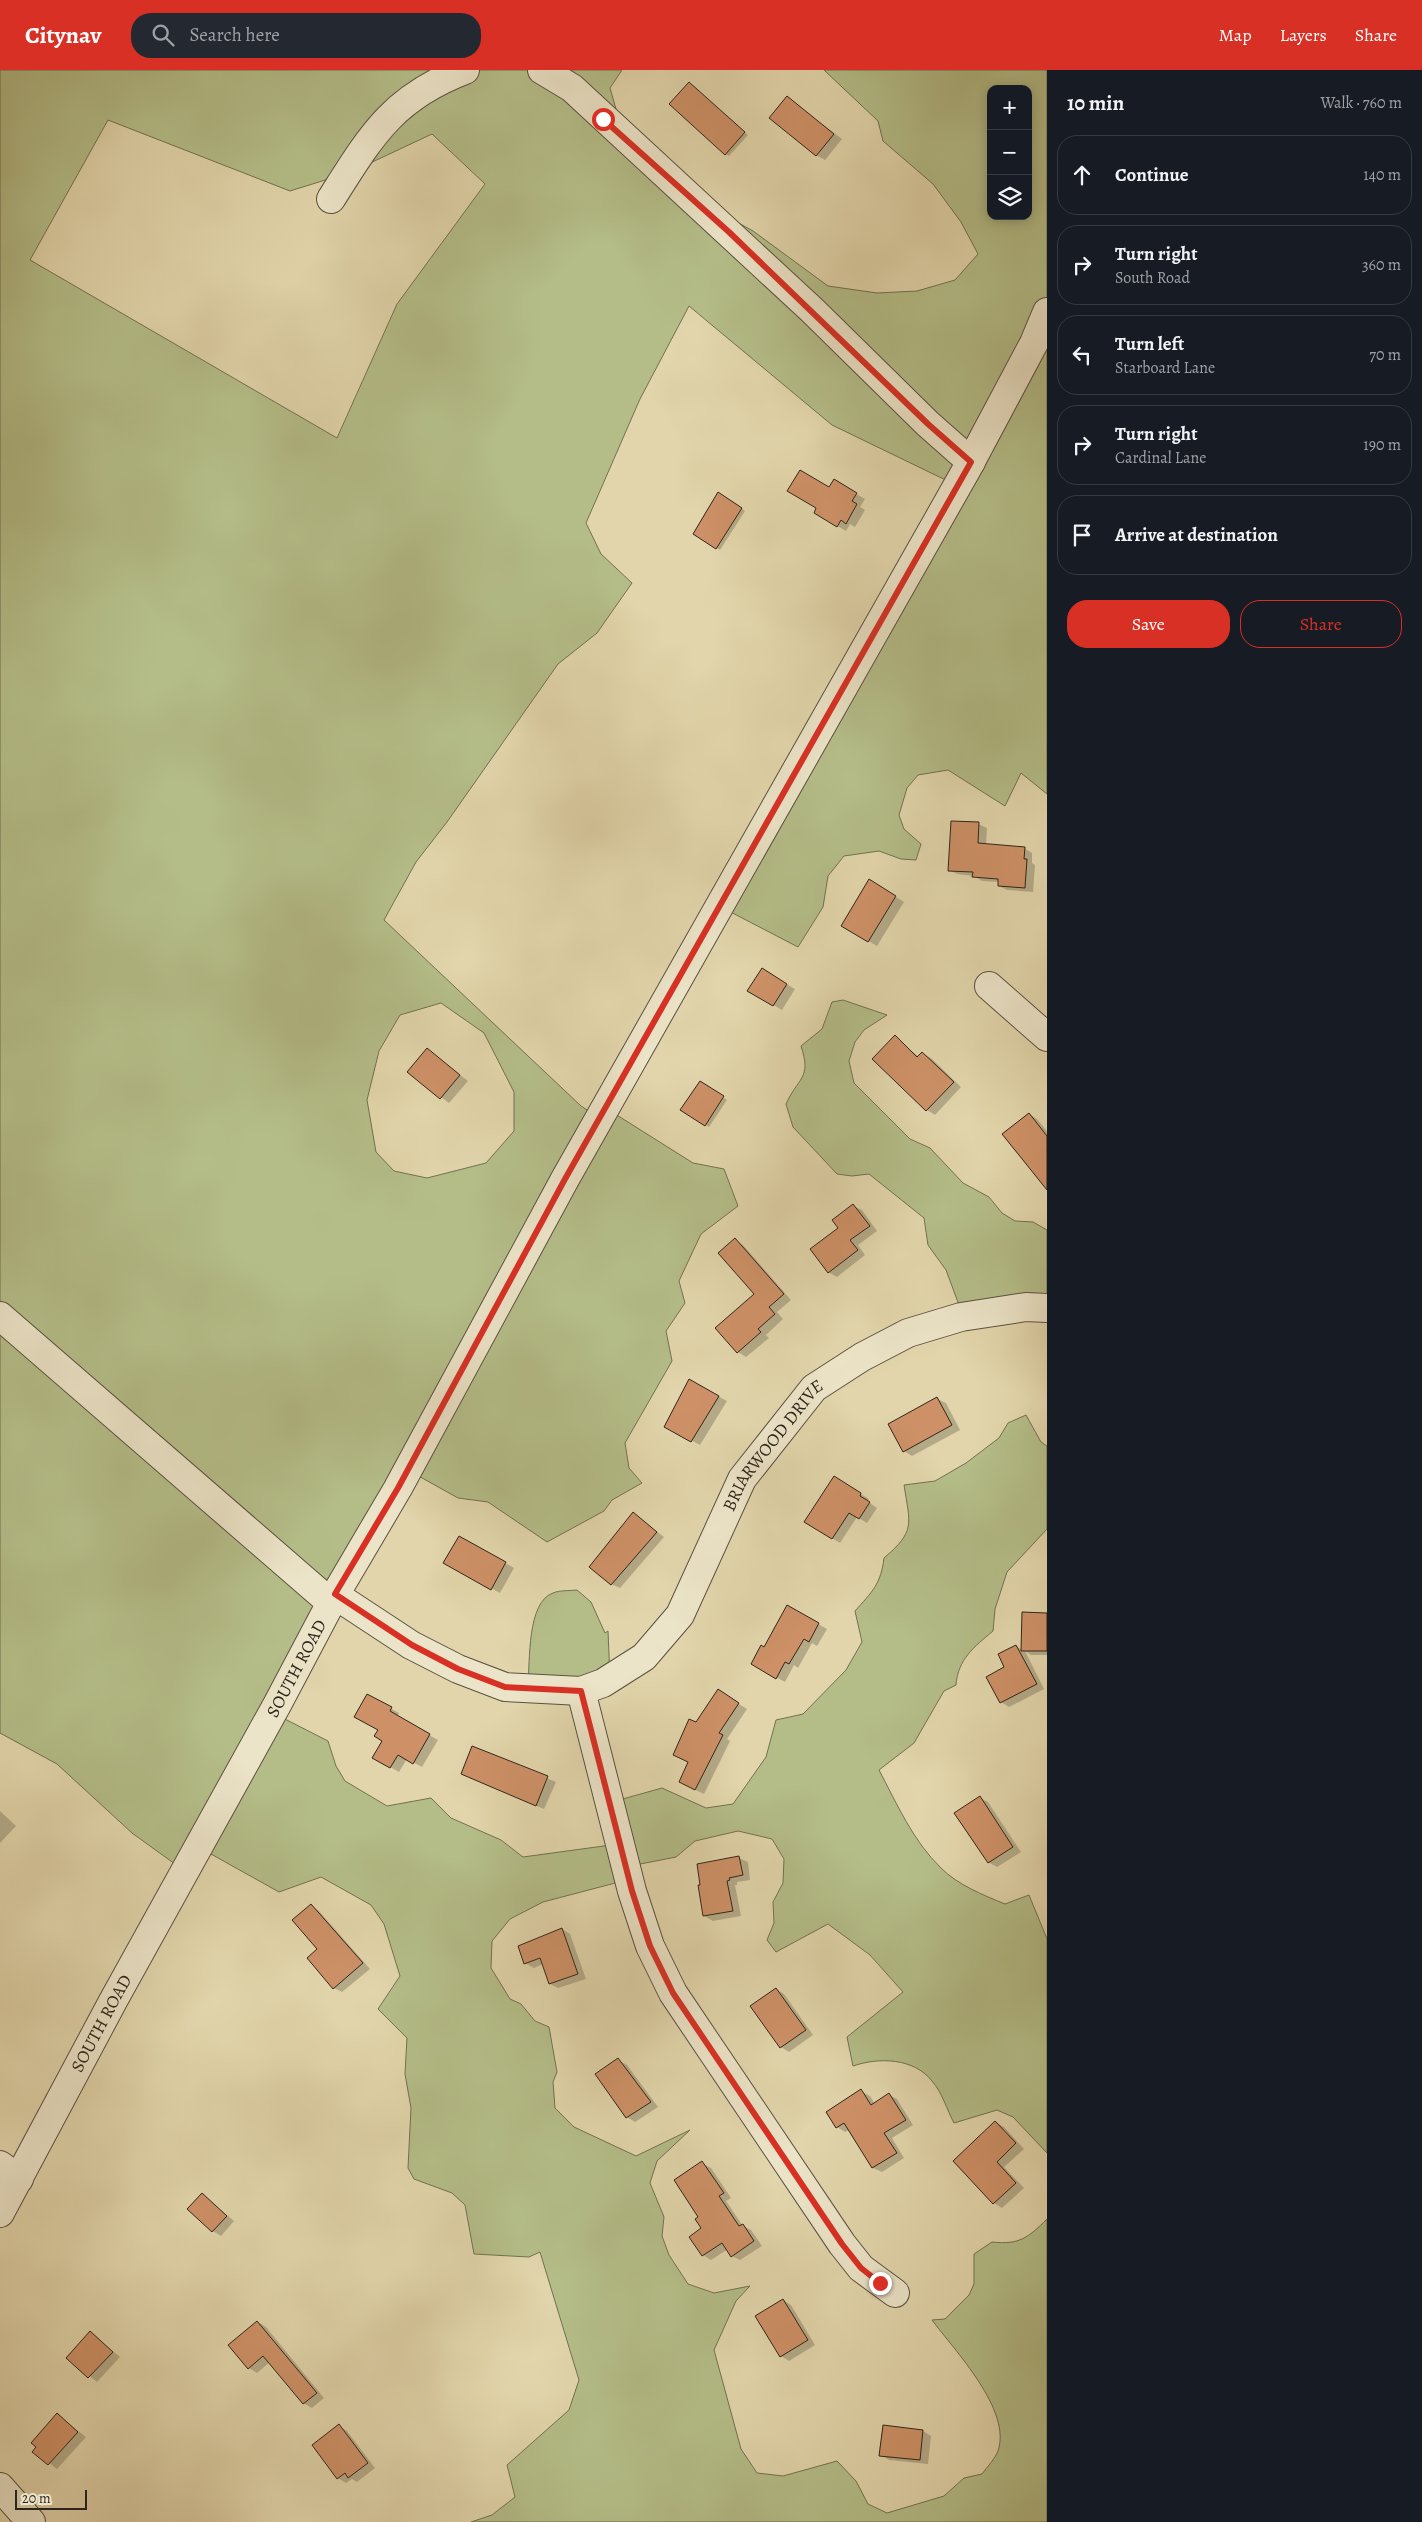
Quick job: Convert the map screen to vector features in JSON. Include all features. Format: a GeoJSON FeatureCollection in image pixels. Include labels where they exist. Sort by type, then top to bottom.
{"type":"FeatureCollection","features":[{"type":"Feature","properties":{"kind":"street"},"geometry":{"type":"LineString","coordinates":[[331,199],[362,149],[387,118],[407,99],[440,79],[465,70]]}},
{"type":"Feature","properties":{"kind":"street"},"geometry":{"type":"LineString","coordinates":[[542,70],[572,88],[777,278],[928,424],[971,462]]}},
{"type":"Feature","properties":{"kind":"street","name":"SOUTH ROAD"},"geometry":{"type":"LineString","coordinates":[[0,2213],[10,2172],[117,1992],[333,1599],[398,1488],[565,1179],[971,462],[1040,349],[1047,312]]}},
{"type":"Feature","properties":{"kind":"street"},"geometry":{"type":"LineString","coordinates":[[988,986],[1047,1037]]}},
{"type":"Feature","properties":{"kind":"street","name":"BRIARWOOD DRIVE"},"geometry":{"type":"LineString","coordinates":[[581,1691],[603,1683],[644,1657],[680,1615],[742,1479],[814,1388],[862,1357],[908,1333],[960,1317],[1026,1307],[1047,1308]]}},
{"type":"Feature","properties":{"kind":"street"},"geometry":{"type":"LineString","coordinates":[[0,1316],[333,1599],[412,1645],[458,1669],[505,1687],[581,1691],[632,1891],[650,1946],[673,1993],[842,2244],[861,2268],[895,2293]]}},
{"type":"Feature","properties":{"kind":"street"},"geometry":{"type":"LineString","coordinates":[[0,2487],[31,2522]]}},
{"type":"Feature","properties":{"kind":"green space"},"geometry":{"type":"Polygon","coordinates":[[[0,70],[622,70],[610,88],[620,123],[710,207],[753,231],[828,286],[877,293],[917,291],[955,280],[978,254],[961,222],[933,184],[883,141],[878,121],[824,70],[1047,70],[1047,794],[1021,773],[1005,806],[948,770],[918,775],[907,788],[899,815],[904,829],[921,844],[916,860],[901,859],[879,851],[844,856],[828,876],[823,907],[798,947],[721,907],[958,486],[832,425],[689,306],[640,399],[586,523],[601,554],[632,583],[597,633],[558,664],[447,822],[416,862],[384,920],[581,1106],[598,1117],[612,1112],[693,1163],[724,1169],[738,1206],[701,1234],[679,1281],[685,1303],[666,1331],[672,1361],[625,1443],[629,1468],[642,1483],[612,1500],[604,1511],[547,1542],[488,1502],[458,1498],[415,1474],[277,1715],[328,1741],[336,1766],[345,1781],[387,1806],[431,1798],[451,1818],[501,1840],[523,1857],[611,1845],[612,1802],[662,1788],[706,1808],[733,1804],[766,1757],[776,1720],[803,1714],[846,1670],[862,1642],[855,1611],[875,1587],[881,1575],[884,1558],[894,1549],[906,1533],[909,1518],[904,1485],[935,1481],[966,1463],[999,1438],[1008,1423],[1026,1415],[1041,1442],[1047,1446],[1047,1529],[1007,1572],[995,1609],[993,1631],[968,1654],[960,1668],[956,1685],[944,1691],[914,1743],[879,1770],[899,1809],[922,1846],[941,1868],[955,1880],[1005,1904],[1029,1895],[1047,1939],[1047,2153],[1013,2117],[997,2110],[954,2123],[936,2085],[925,2073],[916,2068],[896,2061],[874,2061],[853,2066],[847,2037],[903,1992],[870,1955],[828,1924],[776,1952],[767,1940],[774,1923],[773,1902],[783,1883],[784,1859],[772,1839],[738,1831],[695,1841],[676,1857],[625,1867],[619,1882],[543,1902],[510,1919],[492,1941],[491,1968],[510,1999],[521,2004],[535,2021],[549,2027],[557,2072],[553,2082],[555,2108],[574,2127],[636,2156],[690,2130],[657,2161],[650,2183],[664,2217],[662,2236],[669,2255],[688,2284],[714,2293],[750,2286],[736,2301],[714,2350],[741,2449],[757,2473],[783,2476],[837,2461],[856,2481],[868,2504],[887,2513],[944,2496],[964,2478],[982,2474],[998,2451],[1000,2435],[997,2418],[979,2382],[932,2320],[945,2319],[969,2295],[974,2284],[974,2254],[992,2242],[1001,2243],[1022,2239],[1047,2219],[1047,2522],[471,2522],[492,2515],[515,2497],[507,2465],[569,2410],[579,2380],[540,2252],[529,2257],[474,2254],[465,2205],[452,2193],[414,2179],[408,2168],[411,2108],[405,2074],[407,2038],[378,2009],[400,1976],[384,1924],[371,1905],[321,1877],[279,1892],[202,1849],[186,1872],[132,1833],[57,1764],[0,1733],[0,70]],[[108,120],[30,260],[337,438],[397,304],[485,184],[432,134],[351,172],[290,191],[108,120]],[[441,1003],[400,1015],[379,1051],[367,1100],[376,1152],[394,1171],[427,1178],[486,1163],[514,1131],[514,1092],[484,1033],[441,1003]]]}},
{"type":"Feature","properties":{"kind":"green space"},"geometry":{"type":"Polygon","coordinates":[[[843,1000],[887,1015],[864,1030],[855,1042],[849,1061],[854,1083],[910,1139],[930,1148],[963,1183],[989,1197],[1002,1213],[1015,1221],[1033,1222],[1047,1230],[1047,1306],[962,1313],[946,1270],[928,1245],[924,1218],[869,1174],[852,1176],[837,1174],[793,1127],[786,1104],[804,1072],[805,1065],[801,1046],[822,1029],[832,1002],[843,1000]]]}},
{"type":"Feature","properties":{"kind":"green space"},"geometry":{"type":"Polygon","coordinates":[[[577,1590],[591,1602],[605,1633],[608,1631],[610,1679],[528,1684],[530,1647],[534,1620],[538,1608],[553,1593],[577,1590]]]}},
{"type":"Feature","properties":{"kind":"building"},"geometry":{"type":"Polygon","coordinates":[[[689,82],[745,132],[725,155],[669,104],[689,82]]]}},
{"type":"Feature","properties":{"kind":"building"},"geometry":{"type":"Polygon","coordinates":[[[787,96],[834,134],[816,156],[769,118],[787,96]]]}},
{"type":"Feature","properties":{"kind":"building"},"geometry":{"type":"Polygon","coordinates":[[[800,470],[829,487],[834,479],[857,493],[852,501],[857,504],[846,524],[841,520],[837,527],[814,513],[816,508],[787,491],[800,470]]]}},
{"type":"Feature","properties":{"kind":"building"},"geometry":{"type":"Polygon","coordinates":[[[718,492],[742,508],[716,549],[693,534],[718,492]]]}},
{"type":"Feature","properties":{"kind":"building"},"geometry":{"type":"Polygon","coordinates":[[[951,821],[979,822],[978,843],[1025,847],[1024,859],[1027,859],[1025,888],[998,886],[998,879],[972,877],[973,872],[948,871],[951,821]]]}},
{"type":"Feature","properties":{"kind":"building"},"geometry":{"type":"Polygon","coordinates":[[[869,879],[896,896],[868,942],[841,926],[869,879]]]}},
{"type":"Feature","properties":{"kind":"building"},"geometry":{"type":"Polygon","coordinates":[[[762,968],[787,984],[773,1006],[747,991],[762,968]]]}},
{"type":"Feature","properties":{"kind":"building"},"geometry":{"type":"Polygon","coordinates":[[[895,1035],[917,1057],[922,1052],[954,1082],[926,1111],[872,1059],[895,1035]]]}},
{"type":"Feature","properties":{"kind":"building"},"geometry":{"type":"Polygon","coordinates":[[[427,1048],[460,1075],[440,1099],[407,1072],[427,1048]]]}},
{"type":"Feature","properties":{"kind":"building"},"geometry":{"type":"Polygon","coordinates":[[[700,1081],[724,1096],[705,1126],[680,1110],[700,1081]]]}},
{"type":"Feature","properties":{"kind":"building"},"geometry":{"type":"Polygon","coordinates":[[[1029,1113],[1047,1136],[1047,1190],[1002,1134],[1029,1113]]]}},
{"type":"Feature","properties":{"kind":"building"},"geometry":{"type":"Polygon","coordinates":[[[853,1204],[870,1226],[850,1240],[858,1250],[828,1273],[810,1249],[838,1228],[832,1220],[853,1204]]]}},
{"type":"Feature","properties":{"kind":"building"},"geometry":{"type":"Polygon","coordinates":[[[735,1238],[784,1294],[769,1307],[775,1314],[758,1329],[761,1332],[737,1353],[715,1328],[754,1294],[718,1253],[735,1238]]]}},
{"type":"Feature","properties":{"kind":"building"},"geometry":{"type":"Polygon","coordinates":[[[689,1379],[719,1396],[691,1442],[664,1427],[689,1379]]]}},
{"type":"Feature","properties":{"kind":"building"},"geometry":{"type":"Polygon","coordinates":[[[937,1397],[952,1425],[903,1452],[888,1424],[937,1397]]]}},
{"type":"Feature","properties":{"kind":"building"},"geometry":{"type":"Polygon","coordinates":[[[834,1476],[861,1493],[860,1496],[870,1502],[859,1519],[849,1513],[832,1539],[804,1522],[834,1476]]]}},
{"type":"Feature","properties":{"kind":"building"},"geometry":{"type":"Polygon","coordinates":[[[633,1512],[657,1532],[611,1585],[589,1567],[633,1512]]]}},
{"type":"Feature","properties":{"kind":"building"},"geometry":{"type":"Polygon","coordinates":[[[459,1536],[506,1562],[491,1590],[443,1563],[459,1536]]]}},
{"type":"Feature","properties":{"kind":"building"},"geometry":{"type":"Polygon","coordinates":[[[787,1605],[819,1623],[809,1642],[804,1639],[789,1664],[785,1662],[776,1679],[751,1664],[761,1645],[764,1647],[787,1605]]]}},
{"type":"Feature","properties":{"kind":"building"},"geometry":{"type":"Polygon","coordinates":[[[1022,1612],[1047,1613],[1047,1651],[1021,1651],[1022,1612]]]}},
{"type":"Feature","properties":{"kind":"building"},"geometry":{"type":"Polygon","coordinates":[[[1016,1645],[1037,1684],[1000,1703],[986,1677],[1004,1667],[998,1654],[1016,1645]]]}},
{"type":"Feature","properties":{"kind":"building"},"geometry":{"type":"Polygon","coordinates":[[[718,1689],[739,1703],[719,1733],[723,1735],[695,1790],[679,1782],[688,1762],[673,1755],[689,1719],[696,1722],[718,1689]]]}},
{"type":"Feature","properties":{"kind":"building"},"geometry":{"type":"Polygon","coordinates":[[[367,1694],[392,1707],[390,1711],[430,1734],[413,1764],[398,1755],[390,1768],[372,1758],[382,1741],[374,1736],[378,1730],[354,1717],[367,1694]]]}},
{"type":"Feature","properties":{"kind":"building"},"geometry":{"type":"Polygon","coordinates":[[[472,1746],[548,1776],[536,1806],[461,1774],[472,1746]]]}},
{"type":"Feature","properties":{"kind":"building"},"geometry":{"type":"Polygon","coordinates":[[[980,1796],[1013,1847],[988,1863],[954,1813],[980,1796]]]}},
{"type":"Feature","properties":{"kind":"building"},"geometry":{"type":"Polygon","coordinates":[[[739,1856],[743,1875],[729,1878],[730,1880],[727,1881],[733,1911],[703,1916],[697,1864],[739,1856]]]}},
{"type":"Feature","properties":{"kind":"building"},"geometry":{"type":"Polygon","coordinates":[[[311,1904],[363,1963],[333,1989],[307,1958],[317,1949],[292,1920],[311,1904]]]}},
{"type":"Feature","properties":{"kind":"building"},"geometry":{"type":"Polygon","coordinates":[[[562,1928],[578,1974],[549,1984],[540,1958],[524,1964],[518,1946],[562,1928]]]}},
{"type":"Feature","properties":{"kind":"building"},"geometry":{"type":"Polygon","coordinates":[[[776,1988],[806,2030],[780,2048],[750,2006],[776,1988]]]}},
{"type":"Feature","properties":{"kind":"building"},"geometry":{"type":"Polygon","coordinates":[[[618,2058],[651,2102],[626,2118],[595,2074],[618,2058]]]}},
{"type":"Feature","properties":{"kind":"building"},"geometry":{"type":"Polygon","coordinates":[[[861,2089],[871,2105],[889,2093],[906,2120],[884,2133],[897,2153],[872,2168],[844,2123],[836,2128],[826,2112],[861,2089]]]}},
{"type":"Feature","properties":{"kind":"building"},"geometry":{"type":"Polygon","coordinates":[[[995,2121],[1016,2143],[997,2162],[1016,2183],[993,2204],[953,2161],[995,2121]]]}},
{"type":"Feature","properties":{"kind":"building"},"geometry":{"type":"Polygon","coordinates":[[[702,2161],[724,2193],[719,2196],[739,2226],[743,2224],[754,2241],[731,2257],[722,2243],[702,2256],[689,2237],[701,2228],[695,2219],[698,2217],[674,2180],[702,2161]]]}},
{"type":"Feature","properties":{"kind":"building"},"geometry":{"type":"Polygon","coordinates":[[[202,2193],[227,2216],[212,2232],[187,2209],[202,2193]]]}},
{"type":"Feature","properties":{"kind":"building"},"geometry":{"type":"Polygon","coordinates":[[[783,2299],[808,2340],[780,2357],[755,2316],[783,2299]]]}},
{"type":"Feature","properties":{"kind":"building"},"geometry":{"type":"Polygon","coordinates":[[[257,2321],[317,2393],[303,2404],[263,2356],[248,2369],[228,2345],[257,2321]]]}},
{"type":"Feature","properties":{"kind":"building"},"geometry":{"type":"Polygon","coordinates":[[[90,2331],[113,2352],[88,2378],[66,2358],[90,2331]]]}},
{"type":"Feature","properties":{"kind":"building"},"geometry":{"type":"Polygon","coordinates":[[[57,2413],[78,2432],[48,2465],[32,2452],[36,2447],[31,2443],[57,2413]]]}},
{"type":"Feature","properties":{"kind":"building"},"geometry":{"type":"Polygon","coordinates":[[[339,2424],[368,2463],[348,2478],[345,2473],[337,2479],[312,2445],[339,2424]]]}},
{"type":"Feature","properties":{"kind":"building"},"geometry":{"type":"Polygon","coordinates":[[[883,2425],[923,2430],[920,2460],[879,2456],[883,2425]]]}},
{"type":"Feature","properties":{"kind":"route"},"geometry":{"type":"LineString","coordinates":[[603,119],[729,232],[928,424],[971,462],[565,1179],[398,1488],[335,1594],[412,1645],[458,1669],[505,1687],[581,1691],[632,1891],[650,1946],[673,1993],[842,2244],[861,2268],[880,2283]]}}]}
